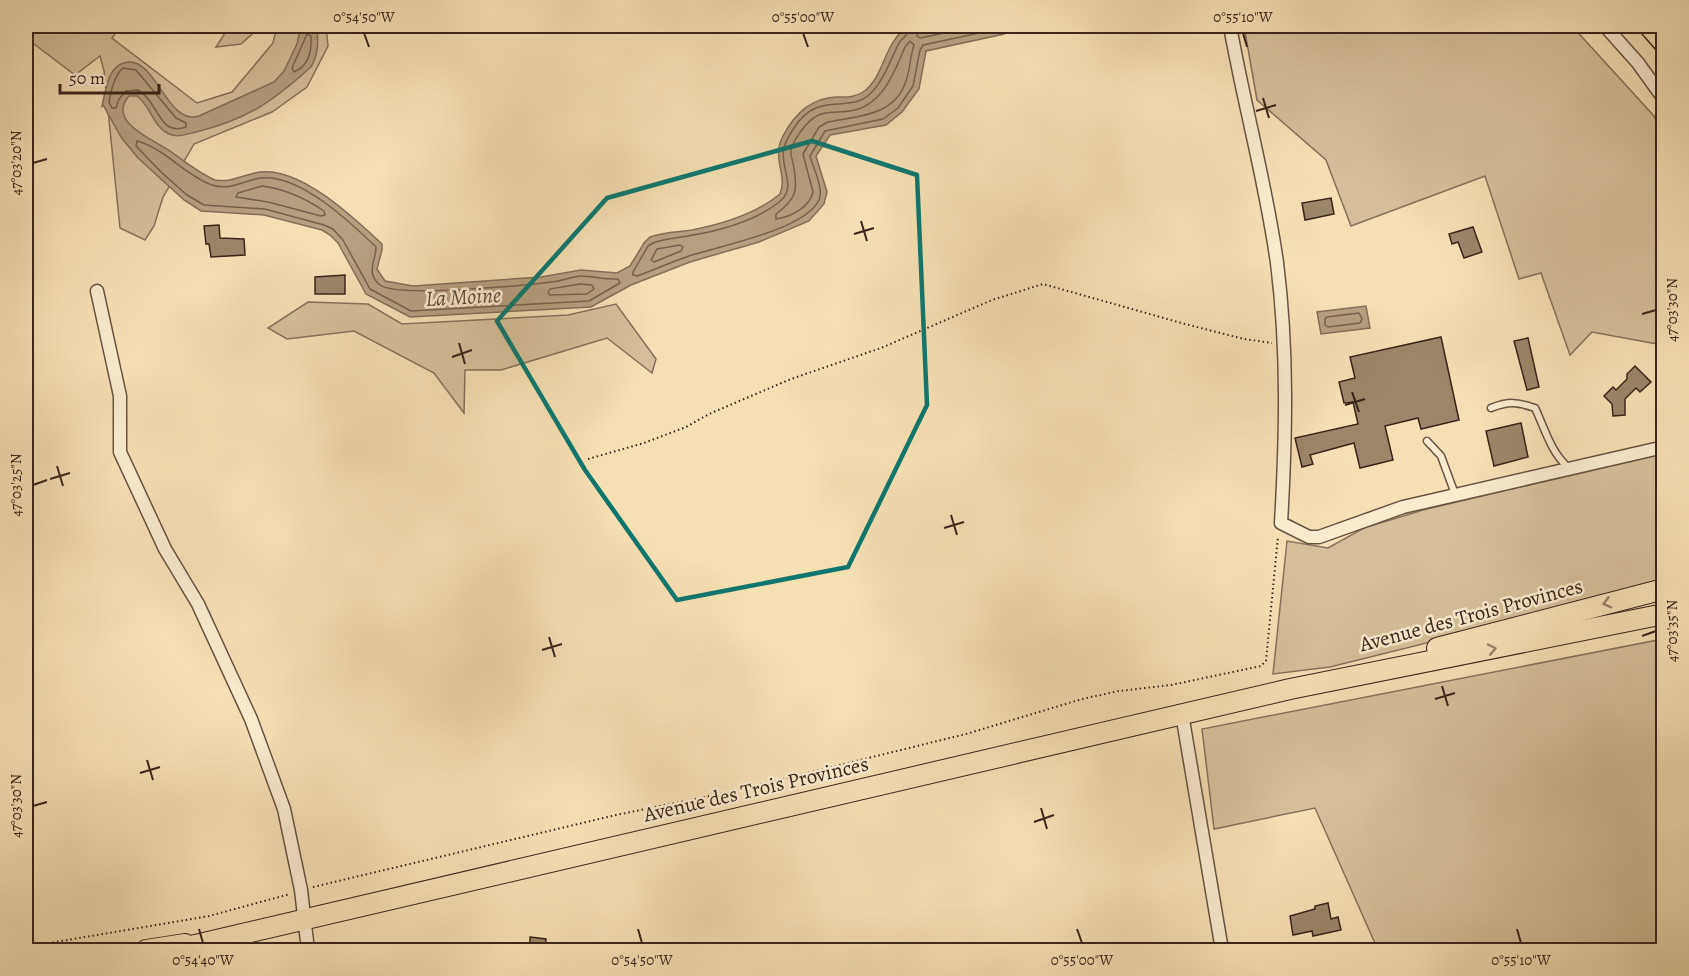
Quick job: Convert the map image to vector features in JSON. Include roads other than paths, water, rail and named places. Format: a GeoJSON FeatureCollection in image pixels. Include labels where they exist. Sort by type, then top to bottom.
{"type":"FeatureCollection","features":[{"type":"Feature","properties":{"kind":"highway"},"geometry":{"type":"LineString","coordinates":[[1650,26],[1664,42]]}},
{"type":"Feature","properties":{"kind":"main road","name":"Avenue des Trois Provinces"},"geometry":{"type":"LineString","coordinates":[[1290,689],[1664,589]]}},
{"type":"Feature","properties":{"kind":"main road","name":"Avenue des Trois Provinces"},"geometry":{"type":"LineString","coordinates":[[174,951],[1290,689],[1664,614]]}},
{"type":"Feature","properties":{"kind":"main road","name":"Avenue des Trois Provinces"},"geometry":{"type":"LineString","coordinates":[[146,951],[232,937]]}},
{"type":"Feature","properties":{"kind":"street"},"geometry":{"type":"LineString","coordinates":[[1230,26],[1276,262],[1287,397],[1281,523],[1309,537],[1319,537],[1403,507],[1664,447]]}},
{"type":"Feature","properties":{"kind":"street"},"geometry":{"type":"LineString","coordinates":[[1605,26],[1638,63],[1664,99]]}},
{"type":"Feature","properties":{"kind":"street"},"geometry":{"type":"LineString","coordinates":[[97,291],[120,396],[120,452],[165,549],[198,604],[251,719],[284,809],[301,890],[308,951]]}},
{"type":"Feature","properties":{"kind":"street"},"geometry":{"type":"LineString","coordinates":[[1182,714],[1222,951]]}},
{"type":"Feature","properties":{"kind":"lane"},"geometry":{"type":"LineString","coordinates":[[1491,408],[1505,402],[1522,403],[1535,408],[1553,449],[1562,462],[1570,468]]}},
{"type":"Feature","properties":{"kind":"lane"},"geometry":{"type":"LineString","coordinates":[[1427,441],[1442,456],[1455,494]]}},
{"type":"Feature","properties":{"kind":"water","name":"La Moine"},"geometry":{"type":"Polygon","coordinates":[[[301,26],[317,26],[317,52],[311,67],[271,100],[245,115],[214,127],[176,136],[159,127],[146,105],[137,96],[129,96],[124,105],[123,114],[128,122],[144,136],[215,180],[221,181],[260,172],[276,173],[292,177],[326,196],[382,244],[377,269],[385,281],[413,286],[541,277],[581,270],[617,273],[630,266],[650,237],[715,225],[750,213],[780,194],[782,180],[779,159],[780,144],[792,121],[811,104],[827,98],[853,96],[863,92],[876,77],[894,40],[910,26],[1006,26],[1004,34],[926,51],[919,89],[902,112],[886,125],[830,135],[816,156],[827,192],[824,204],[809,221],[759,242],[690,262],[631,285],[591,307],[410,317],[366,294],[338,243],[322,230],[264,215],[201,211],[184,200],[138,158],[121,137],[102,106],[112,72],[122,63],[129,62],[139,64],[147,71],[179,112],[188,117],[199,116],[274,82],[284,71],[297,44],[301,26]]]}},
{"type":"Feature","properties":{"kind":"water"},"geometry":{"type":"Polygon","coordinates":[[[1366,306],[1370,328],[1321,334],[1317,312],[1366,306]]]}}]}
